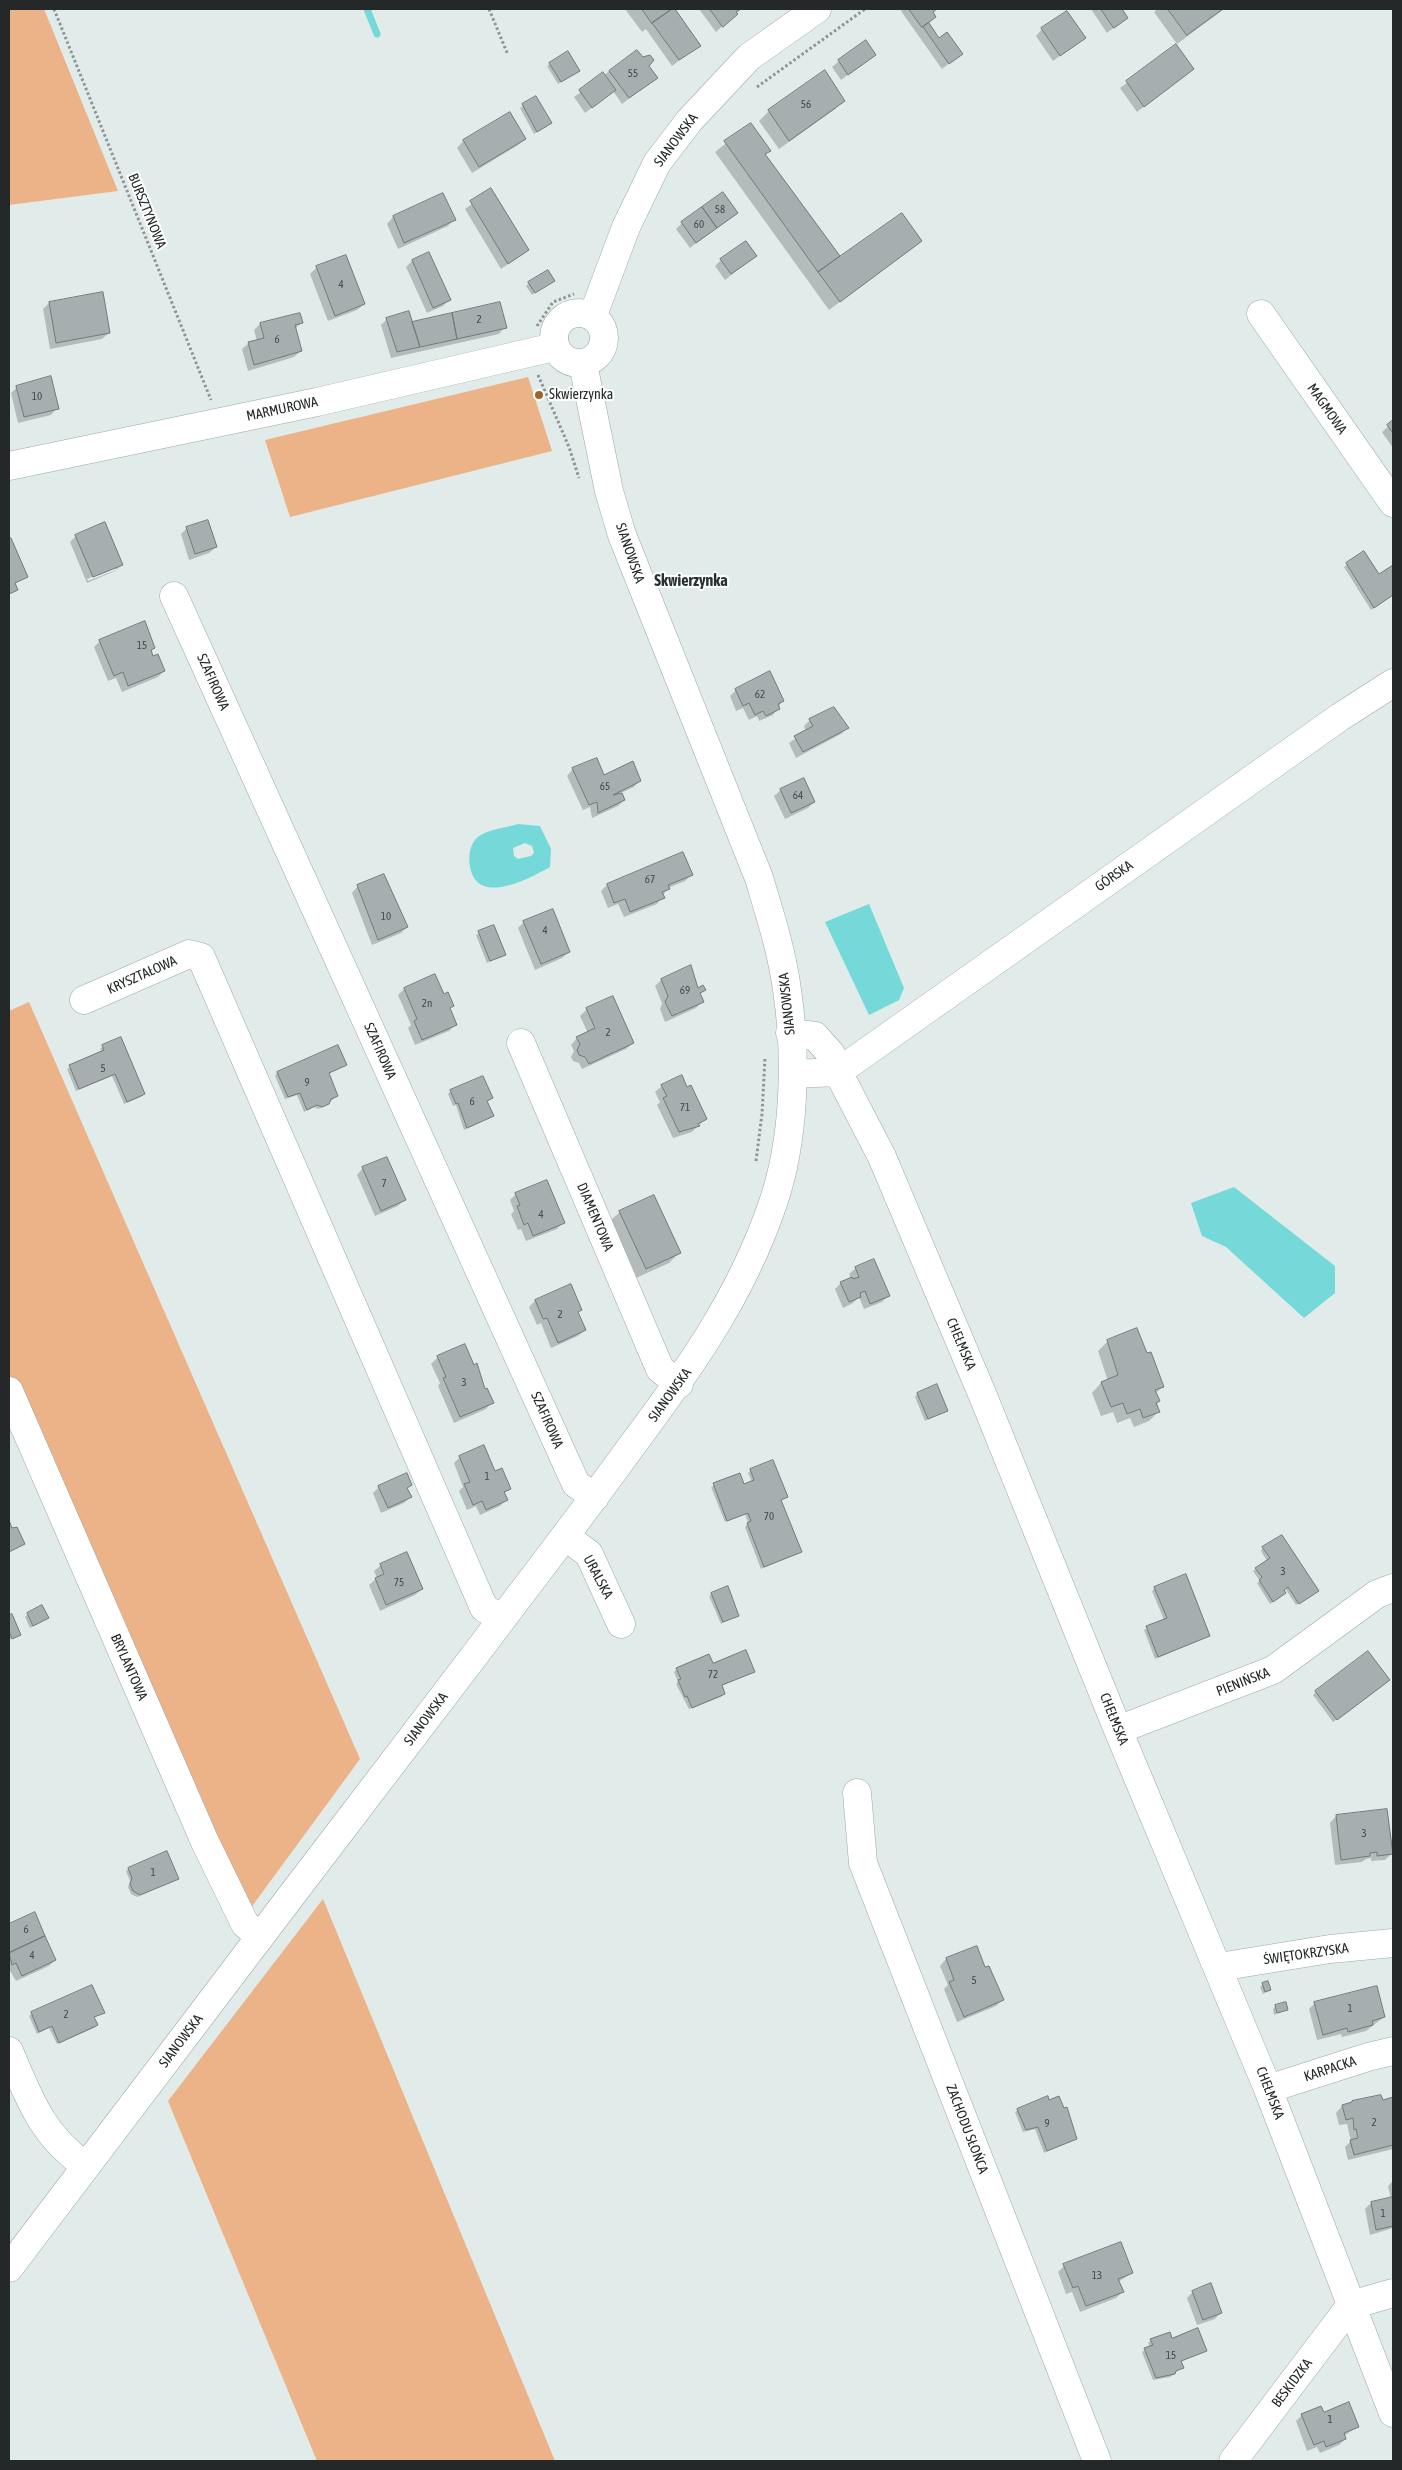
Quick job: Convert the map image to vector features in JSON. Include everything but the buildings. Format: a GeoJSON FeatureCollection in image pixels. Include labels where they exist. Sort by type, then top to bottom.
{"type":"FeatureCollection","features":[{"type":"Feature","properties":{"kind":"street","name":"SIANOWSKA"},"geometry":{"type":"LineString","coordinates":[[593,315],[626,227],[657,164],[689,121],[749,57],[817,9]]}},
{"type":"Feature","properties":{"kind":"street"},"geometry":{"type":"LineString","coordinates":[[578,312],[593,315],[602,325],[605,341],[599,356],[583,364],[565,360],[554,347],[555,329],[566,314],[578,312]]}},
{"type":"Feature","properties":{"kind":"street","name":"MAGMOWA"},"geometry":{"type":"LineString","coordinates":[[1261,314],[1393,503]]}},
{"type":"Feature","properties":{"kind":"street","name":"MARMUROWA"},"geometry":{"type":"LineString","coordinates":[[9,466],[317,402],[554,347]]}},
{"type":"Feature","properties":{"kind":"street","name":"SIANOWSKA"},"geometry":{"type":"LineString","coordinates":[[9,2268],[566,1537],[679,1384],[712,1334],[748,1266],[774,1200],[789,1133],[793,1074],[784,973],[776,935],[759,878],[622,534],[609,490],[583,364]]}},
{"type":"Feature","properties":{"kind":"street","name":"SZAFIROWA"},"geometry":{"type":"LineString","coordinates":[[174,596],[576,1484],[595,1497]]}},
{"type":"Feature","properties":{"kind":"street","name":"GÓRSKA"},"geometry":{"type":"LineString","coordinates":[[838,1072],[1340,717],[1393,683]]}},
{"type":"Feature","properties":{"kind":"street","name":"KRYSZTAŁOWA"},"geometry":{"type":"LineString","coordinates":[[84,1000],[189,954],[201,957],[484,1608],[502,1619]]}},
{"type":"Feature","properties":{"kind":"street","name":"CHEŁMSKA"},"geometry":{"type":"LineString","coordinates":[[790,1033],[815,1036],[831,1054],[838,1072],[882,1157],[983,1396],[1118,1730],[1219,1967],[1393,2413]]}},
{"type":"Feature","properties":{"kind":"street","name":"DIAMENTOWA"},"geometry":{"type":"LineString","coordinates":[[521,1042],[660,1369],[679,1384]]}},
{"type":"Feature","properties":{"kind":"street"},"geometry":{"type":"LineString","coordinates":[[793,1074],[838,1072]]}},
{"type":"Feature","properties":{"kind":"street","name":"BRYLANTOWA"},"geometry":{"type":"LineString","coordinates":[[9,1392],[205,1842],[245,1924],[260,1937]]}},
{"type":"Feature","properties":{"kind":"street","name":"URALSKA"},"geometry":{"type":"LineString","coordinates":[[566,1537],[588,1554],[621,1624]]}},
{"type":"Feature","properties":{"kind":"street","name":"PIENIŃSKA"},"geometry":{"type":"LineString","coordinates":[[1118,1730],[1273,1670],[1377,1594],[1393,1588]]}},
{"type":"Feature","properties":{"kind":"street","name":"ZACHODU SŁOŃCA"},"geometry":{"type":"LineString","coordinates":[[857,1793],[864,1863],[1097,2461]]}},
{"type":"Feature","properties":{"kind":"street","name":"ŚWIĘTOKRZYSKA"},"geometry":{"type":"LineString","coordinates":[[1219,1967],[1330,1949],[1393,1944]]}},
{"type":"Feature","properties":{"kind":"street"},"geometry":{"type":"LineString","coordinates":[[9,2051],[38,2116],[67,2153],[86,2166]]}},
{"type":"Feature","properties":{"kind":"street","name":"KARPACKA"},"geometry":{"type":"LineString","coordinates":[[1268,2089],[1368,2057],[1393,2051]]}},
{"type":"Feature","properties":{"kind":"street"},"geometry":{"type":"LineString","coordinates":[[1351,2306],[1393,2293]]}},
{"type":"Feature","properties":{"kind":"street","name":"BESKIDZKA"},"geometry":{"type":"LineString","coordinates":[[1233,2461],[1351,2306]]}},
{"type":"Feature","properties":{"kind":"path","name":"BURSZTYNOWA"},"geometry":{"type":"LineString","coordinates":[[54,9],[220,422]]}},
{"type":"Feature","properties":{"kind":"path"},"geometry":{"type":"LineString","coordinates":[[490,9],[508,55]]}},
{"type":"Feature","properties":{"kind":"path"},"geometry":{"type":"LineString","coordinates":[[750,92],[865,9]]}},
{"type":"Feature","properties":{"kind":"path"},"geometry":{"type":"LineString","coordinates":[[576,293],[553,302],[532,334],[524,337],[527,353],[569,447],[581,485]]}},
{"type":"Feature","properties":{"kind":"path"},"geometry":{"type":"LineString","coordinates":[[755,1170],[762,1114],[766,1050]]}},
{"type":"Feature","properties":{"kind":"shaded area"},"geometry":{"type":"Polygon","coordinates":[[[9,9],[44,9],[118,191],[9,205],[9,9]]]}},
{"type":"Feature","properties":{"kind":"shaded area"},"geometry":{"type":"Polygon","coordinates":[[[528,377],[552,451],[290,517],[265,440],[528,377]]]}},
{"type":"Feature","properties":{"kind":"shaded area"},"geometry":{"type":"Polygon","coordinates":[[[29,1002],[360,1759],[250,1909],[9,1382],[9,1011],[29,1002]]]}},
{"type":"Feature","properties":{"kind":"shaded area"},"geometry":{"type":"Polygon","coordinates":[[[323,1899],[555,2461],[317,2461],[168,2101],[323,1899]]]}},
{"type":"Feature","properties":{"kind":"water"},"geometry":{"type":"Polygon","coordinates":[[[518,824],[540,826],[551,849],[550,867],[517,883],[492,887],[482,885],[474,878],[470,866],[469,859],[473,843],[484,833],[518,824]],[[525,843],[513,848],[514,856],[518,859],[531,856],[534,853],[532,846],[525,843]]]}},
{"type":"Feature","properties":{"kind":"water"},"geometry":{"type":"Polygon","coordinates":[[[869,904],[904,988],[899,1000],[869,1015],[825,922],[869,904]]]}},
{"type":"Feature","properties":{"kind":"water"},"geometry":{"type":"Polygon","coordinates":[[[1234,1187],[1335,1266],[1335,1293],[1304,1318],[1226,1247],[1202,1236],[1191,1203],[1234,1187]]]}},
{"type":"Feature","properties":{"kind":"waterway"},"geometry":{"type":"LineString","coordinates":[[367,9],[377,34]]}},
{"type":"Feature","properties":{"kind":"place","name":"Skwierzynka"},"geometry":{"type":"Point","coordinates":[539,395]}},
{"type":"Feature","properties":{"kind":"district","name":"Skwierzynka"},"geometry":{"type":"Point","coordinates":[691,581]}}]}
